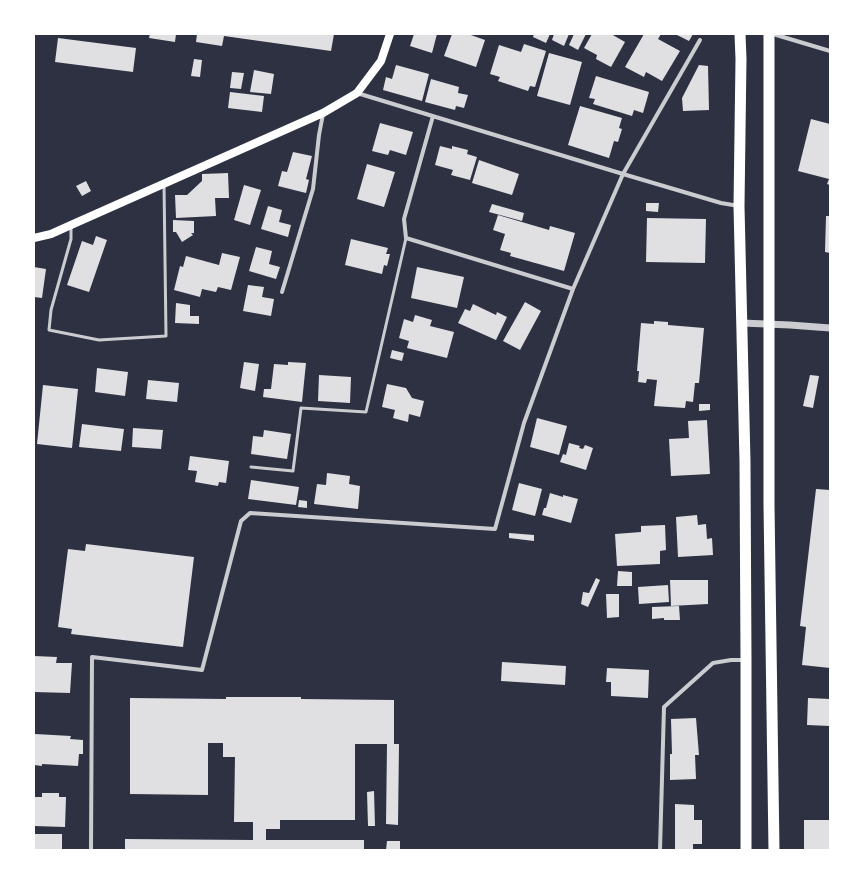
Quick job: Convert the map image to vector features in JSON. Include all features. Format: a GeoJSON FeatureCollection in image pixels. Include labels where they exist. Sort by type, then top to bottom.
{"type":"FeatureCollection","features":[{"type":"Feature","properties":{"kind":"highway"},"geometry":{"type":"LineString","coordinates":[[740,34],[739,206],[746,660],[746,850]]}},
{"type":"Feature","properties":{"kind":"highway"},"geometry":{"type":"LineString","coordinates":[[769,34],[769,505],[774,850]]}},
{"type":"Feature","properties":{"kind":"main road"},"geometry":{"type":"LineString","coordinates":[[34,238],[51,234],[323,113],[357,93],[381,61],[390,34]]}},
{"type":"Feature","properties":{"kind":"street"},"geometry":{"type":"LineString","coordinates":[[773,34],[830,50]]}},
{"type":"Feature","properties":{"kind":"street"},"geometry":{"type":"LineString","coordinates":[[91,850],[92,657],[202,670],[241,521],[250,513],[495,529],[524,423],[573,289],[623,174],[700,40]]}},
{"type":"Feature","properties":{"kind":"street"},"geometry":{"type":"LineString","coordinates":[[357,93],[721,203],[739,206]]}},
{"type":"Feature","properties":{"kind":"street"},"geometry":{"type":"LineString","coordinates":[[282,292],[313,189],[323,113]]}},
{"type":"Feature","properties":{"kind":"street"},"geometry":{"type":"LineString","coordinates":[[433,116],[404,219],[406,238],[573,289]]}},
{"type":"Feature","properties":{"kind":"street"},"geometry":{"type":"LineString","coordinates":[[742,323],[830,328]]}},
{"type":"Feature","properties":{"kind":"street"},"geometry":{"type":"LineString","coordinates":[[660,850],[664,707],[713,663],[731,660],[746,660]]}},
{"type":"Feature","properties":{"kind":"lane"},"geometry":{"type":"LineString","coordinates":[[71,225],[71,239],[51,310],[49,330],[99,340],[166,336],[164,184]]}},
{"type":"Feature","properties":{"kind":"lane"},"geometry":{"type":"LineString","coordinates":[[251,467],[293,471],[301,408],[366,412],[406,238]]}},
{"type":"Feature","properties":{"kind":"building"},"geometry":{"type":"Polygon","coordinates":[[[150,34],[176,34],[175,42],[149,38],[150,34]]]}},
{"type":"Feature","properties":{"kind":"building"},"geometry":{"type":"Polygon","coordinates":[[[197,34],[334,34],[331,51],[224,36],[222,46],[196,42],[197,34]]]}},
{"type":"Feature","properties":{"kind":"building"},"geometry":{"type":"Polygon","coordinates":[[[414,34],[437,34],[432,53],[410,46],[414,34]]]}},
{"type":"Feature","properties":{"kind":"building"},"geometry":{"type":"Polygon","coordinates":[[[452,34],[468,34],[485,40],[476,67],[444,56],[452,34]]]}},
{"type":"Feature","properties":{"kind":"building"},"geometry":{"type":"Polygon","coordinates":[[[534,34],[550,34],[546,43],[533,37],[534,34]]]}},
{"type":"Feature","properties":{"kind":"building"},"geometry":{"type":"Polygon","coordinates":[[[554,34],[569,34],[564,46],[552,40],[554,34]]]}},
{"type":"Feature","properties":{"kind":"building"},"geometry":{"type":"Polygon","coordinates":[[[574,34],[586,34],[578,50],[569,45],[574,34]]]}},
{"type":"Feature","properties":{"kind":"building"},"geometry":{"type":"Polygon","coordinates":[[[592,34],[611,34],[625,42],[611,67],[596,59],[597,55],[584,48],[592,34]]]}},
{"type":"Feature","properties":{"kind":"building"},"geometry":{"type":"Polygon","coordinates":[[[644,34],[661,34],[658,39],[680,51],[662,81],[646,72],[644,77],[625,67],[644,34]]]}},
{"type":"Feature","properties":{"kind":"building"},"geometry":{"type":"Polygon","coordinates":[[[675,34],[693,34],[689,41],[675,34]]]}},
{"type":"Feature","properties":{"kind":"building"},"geometry":{"type":"Polygon","coordinates":[[[58,38],[136,48],[133,72],[55,62],[58,38]]]}},
{"type":"Feature","properties":{"kind":"building"},"geometry":{"type":"Polygon","coordinates":[[[524,44],[546,51],[535,87],[530,86],[528,91],[498,81],[500,77],[490,74],[499,45],[521,52],[524,44]]]}},
{"type":"Feature","properties":{"kind":"building"},"geometry":{"type":"Polygon","coordinates":[[[549,53],[582,62],[570,105],[537,96],[549,53]]]}},
{"type":"Feature","properties":{"kind":"building"},"geometry":{"type":"Polygon","coordinates":[[[194,59],[202,60],[200,77],[191,76],[194,59]]]}},
{"type":"Feature","properties":{"kind":"building"},"geometry":{"type":"Polygon","coordinates":[[[396,65],[429,74],[422,101],[383,90],[386,77],[392,79],[396,65]]]}},
{"type":"Feature","properties":{"kind":"building"},"geometry":{"type":"Polygon","coordinates":[[[699,65],[708,66],[709,110],[683,111],[682,98],[699,65]]]}},
{"type":"Feature","properties":{"kind":"building"},"geometry":{"type":"Polygon","coordinates":[[[254,70],[274,74],[271,94],[250,92],[254,70]]]}},
{"type":"Feature","properties":{"kind":"building"},"geometry":{"type":"Polygon","coordinates":[[[232,72],[244,73],[241,89],[230,88],[232,72]]]}},
{"type":"Feature","properties":{"kind":"building"},"geometry":{"type":"Polygon","coordinates":[[[596,76],[649,92],[643,113],[634,110],[632,116],[593,104],[595,99],[589,98],[596,76]]]}},
{"type":"Feature","properties":{"kind":"building"},"geometry":{"type":"Polygon","coordinates":[[[431,79],[459,87],[458,93],[468,95],[464,108],[456,106],[455,110],[425,102],[431,79]]]}},
{"type":"Feature","properties":{"kind":"building"},"geometry":{"type":"Polygon","coordinates":[[[230,92],[264,96],[262,112],[228,108],[230,92]]]}},
{"type":"Feature","properties":{"kind":"building"},"geometry":{"type":"Polygon","coordinates":[[[580,106],[622,118],[619,128],[622,129],[618,142],[614,141],[609,158],[568,145],[580,106]]]}},
{"type":"Feature","properties":{"kind":"building"},"geometry":{"type":"Polygon","coordinates":[[[811,119],[830,124],[830,185],[827,184],[829,179],[798,171],[811,119]]]}},
{"type":"Feature","properties":{"kind":"building"},"geometry":{"type":"Polygon","coordinates":[[[380,123],[413,132],[406,155],[390,150],[388,155],[372,151],[380,123]]]}},
{"type":"Feature","properties":{"kind":"building"},"geometry":{"type":"Polygon","coordinates":[[[440,146],[452,149],[452,146],[468,150],[467,154],[477,157],[470,180],[451,175],[453,170],[435,165],[440,146]]]}},
{"type":"Feature","properties":{"kind":"building"},"geometry":{"type":"Polygon","coordinates":[[[293,152],[312,156],[306,179],[309,180],[306,193],[278,186],[282,171],[287,172],[293,152]]]}},
{"type":"Feature","properties":{"kind":"building"},"geometry":{"type":"Polygon","coordinates":[[[479,160],[519,174],[512,195],[472,183],[479,160]]]}},
{"type":"Feature","properties":{"kind":"building"},"geometry":{"type":"Polygon","coordinates":[[[367,164],[395,172],[384,207],[357,199],[367,164]]]}},
{"type":"Feature","properties":{"kind":"building"},"geometry":{"type":"Polygon","coordinates":[[[228,173],[229,198],[215,198],[216,216],[176,218],[175,195],[187,195],[202,181],[202,174],[228,173]]]}},
{"type":"Feature","properties":{"kind":"building"},"geometry":{"type":"Polygon","coordinates":[[[86,181],[91,191],[82,196],[76,186],[86,181]]]}},
{"type":"Feature","properties":{"kind":"building"},"geometry":{"type":"Polygon","coordinates":[[[244,185],[261,190],[250,225],[234,220],[244,185]]]}},
{"type":"Feature","properties":{"kind":"building"},"geometry":{"type":"Polygon","coordinates":[[[646,203],[659,203],[658,212],[646,211],[646,203]]]}},
{"type":"Feature","properties":{"kind":"building"},"geometry":{"type":"Polygon","coordinates":[[[492,204],[524,213],[522,221],[489,212],[492,204]]]}},
{"type":"Feature","properties":{"kind":"building"},"geometry":{"type":"Polygon","coordinates":[[[268,206],[282,210],[279,222],[291,225],[288,237],[261,229],[268,206]]]}},
{"type":"Feature","properties":{"kind":"building"},"geometry":{"type":"Polygon","coordinates":[[[498,215],[549,230],[550,226],[575,233],[564,271],[510,256],[511,253],[500,250],[505,234],[493,230],[498,215]]]}},
{"type":"Feature","properties":{"kind":"building"},"geometry":{"type":"Polygon","coordinates":[[[826,216],[830,216],[830,253],[825,252],[826,216]]]}},
{"type":"Feature","properties":{"kind":"building"},"geometry":{"type":"Polygon","coordinates":[[[647,218],[706,219],[705,263],[646,262],[647,218]]]}},
{"type":"Feature","properties":{"kind":"building"},"geometry":{"type":"Polygon","coordinates":[[[173,220],[194,221],[194,233],[191,233],[193,235],[182,242],[176,232],[173,232],[173,220]]]}},
{"type":"Feature","properties":{"kind":"building"},"geometry":{"type":"Polygon","coordinates":[[[96,236],[107,240],[89,292],[67,285],[82,241],[93,245],[96,236]]]}},
{"type":"Feature","properties":{"kind":"building"},"geometry":{"type":"Polygon","coordinates":[[[351,239],[388,248],[386,254],[390,254],[387,266],[384,265],[382,274],[345,265],[351,239]]]}},
{"type":"Feature","properties":{"kind":"building"},"geometry":{"type":"Polygon","coordinates":[[[256,247],[272,251],[269,264],[280,267],[276,279],[249,271],[256,247]]]}},
{"type":"Feature","properties":{"kind":"building"},"geometry":{"type":"Polygon","coordinates":[[[222,253],[240,257],[231,290],[218,287],[216,292],[202,289],[200,297],[174,290],[180,266],[183,267],[186,256],[219,265],[222,253]]]}},
{"type":"Feature","properties":{"kind":"building"},"geometry":{"type":"Polygon","coordinates":[[[34,267],[46,269],[42,298],[34,297],[34,267]]]}},
{"type":"Feature","properties":{"kind":"building"},"geometry":{"type":"Polygon","coordinates":[[[417,267],[464,277],[457,308],[411,298],[417,267]]]}},
{"type":"Feature","properties":{"kind":"building"},"geometry":{"type":"Polygon","coordinates":[[[248,285],[264,287],[262,297],[274,299],[271,316],[243,311],[248,285]]]}},
{"type":"Feature","properties":{"kind":"building"},"geometry":{"type":"Polygon","coordinates":[[[525,302],[541,311],[520,350],[503,341],[525,302]]]}},
{"type":"Feature","properties":{"kind":"building"},"geometry":{"type":"Polygon","coordinates":[[[176,303],[190,305],[190,316],[199,316],[199,324],[175,323],[176,303]]]}},
{"type":"Feature","properties":{"kind":"building"},"geometry":{"type":"Polygon","coordinates":[[[473,304],[496,315],[497,312],[507,317],[496,340],[458,323],[465,309],[470,311],[473,304]]]}},
{"type":"Feature","properties":{"kind":"building"},"geometry":{"type":"Polygon","coordinates":[[[415,315],[432,320],[430,326],[454,332],[447,358],[407,348],[409,341],[399,338],[404,319],[413,322],[415,315]]]}},
{"type":"Feature","properties":{"kind":"building"},"geometry":{"type":"Polygon","coordinates":[[[654,321],[668,322],[668,325],[704,328],[699,383],[695,383],[693,402],[686,401],[685,408],[654,406],[657,380],[647,379],[646,383],[638,382],[639,371],[637,371],[641,323],[654,324],[654,321]]]}},
{"type":"Feature","properties":{"kind":"building"},"geometry":{"type":"Polygon","coordinates":[[[392,350],[404,353],[402,361],[390,358],[392,350]]]}},
{"type":"Feature","properties":{"kind":"building"},"geometry":{"type":"Polygon","coordinates":[[[244,362],[259,364],[255,391],[240,388],[244,362]]]}},
{"type":"Feature","properties":{"kind":"building"},"geometry":{"type":"Polygon","coordinates":[[[288,362],[306,363],[302,402],[263,397],[264,389],[271,389],[274,364],[288,365],[288,362]]]}},
{"type":"Feature","properties":{"kind":"building"},"geometry":{"type":"Polygon","coordinates":[[[97,368],[128,372],[125,396],[95,392],[97,368]]]}},
{"type":"Feature","properties":{"kind":"building"},"geometry":{"type":"Polygon","coordinates":[[[319,375],[351,377],[350,403],[318,401],[319,375]]]}},
{"type":"Feature","properties":{"kind":"building"},"geometry":{"type":"Polygon","coordinates":[[[810,375],[819,376],[813,408],[803,406],[810,375]]]}},
{"type":"Feature","properties":{"kind":"building"},"geometry":{"type":"Polygon","coordinates":[[[148,380],[179,383],[177,402],[146,399],[148,380]]]}},
{"type":"Feature","properties":{"kind":"building"},"geometry":{"type":"Polygon","coordinates":[[[387,384],[406,388],[412,398],[424,401],[420,417],[409,414],[408,422],[393,418],[395,410],[382,407],[387,384]]]}},
{"type":"Feature","properties":{"kind":"building"},"geometry":{"type":"Polygon","coordinates":[[[43,385],[78,389],[72,448],[37,444],[43,385]]]}},
{"type":"Feature","properties":{"kind":"building"},"geometry":{"type":"Polygon","coordinates":[[[699,404],[710,404],[710,410],[699,411],[699,404]]]}},
{"type":"Feature","properties":{"kind":"building"},"geometry":{"type":"Polygon","coordinates":[[[537,418],[567,426],[559,455],[530,447],[537,418]]]}},
{"type":"Feature","properties":{"kind":"building"},"geometry":{"type":"Polygon","coordinates":[[[707,420],[710,474],[671,476],[669,439],[689,438],[688,421],[707,420]]]}},
{"type":"Feature","properties":{"kind":"building"},"geometry":{"type":"Polygon","coordinates":[[[82,424],[124,429],[121,451],[79,447],[82,424]]]}},
{"type":"Feature","properties":{"kind":"building"},"geometry":{"type":"Polygon","coordinates":[[[133,428],[163,430],[161,449],[132,447],[133,428]]]}},
{"type":"Feature","properties":{"kind":"building"},"geometry":{"type":"Polygon","coordinates":[[[264,430],[291,434],[287,459],[251,454],[253,436],[263,437],[264,430]]]}},
{"type":"Feature","properties":{"kind":"building"},"geometry":{"type":"Polygon","coordinates":[[[569,443],[580,446],[579,448],[583,449],[585,445],[593,448],[586,470],[560,462],[563,454],[566,455],[569,443]]]}},
{"type":"Feature","properties":{"kind":"building"},"geometry":{"type":"Polygon","coordinates":[[[190,456],[229,461],[226,483],[219,482],[218,486],[195,482],[197,471],[188,470],[190,456]]]}},
{"type":"Feature","properties":{"kind":"building"},"geometry":{"type":"Polygon","coordinates":[[[327,473],[350,476],[349,484],[360,486],[358,509],[314,504],[317,484],[326,485],[327,473]]]}},
{"type":"Feature","properties":{"kind":"building"},"geometry":{"type":"Polygon","coordinates":[[[251,480],[299,487],[296,505],[248,499],[251,480]]]}},
{"type":"Feature","properties":{"kind":"building"},"geometry":{"type":"Polygon","coordinates":[[[519,483],[542,489],[535,516],[512,510],[519,483]]]}},
{"type":"Feature","properties":{"kind":"building"},"geometry":{"type":"Polygon","coordinates":[[[816,489],[830,490],[830,668],[802,665],[806,627],[800,626],[816,489]]]}},
{"type":"Feature","properties":{"kind":"building"},"geometry":{"type":"Polygon","coordinates":[[[550,493],[578,499],[571,523],[542,515],[544,508],[546,508],[550,493]]]}},
{"type":"Feature","properties":{"kind":"building"},"geometry":{"type":"Polygon","coordinates":[[[299,500],[307,501],[307,508],[298,507],[299,500]]]}},
{"type":"Feature","properties":{"kind":"building"},"geometry":{"type":"Polygon","coordinates":[[[697,515],[698,525],[706,524],[707,539],[712,538],[713,555],[678,557],[676,517],[697,515]]]}},
{"type":"Feature","properties":{"kind":"building"},"geometry":{"type":"Polygon","coordinates":[[[665,525],[666,550],[660,551],[660,564],[617,566],[615,534],[641,532],[641,526],[665,525]]]}},
{"type":"Feature","properties":{"kind":"building"},"geometry":{"type":"Polygon","coordinates":[[[509,533],[534,535],[534,541],[509,538],[509,533]]]}},
{"type":"Feature","properties":{"kind":"building"},"geometry":{"type":"Polygon","coordinates":[[[86,544],[194,557],[183,647],[71,634],[72,629],[58,627],[68,549],[85,551],[86,544]]]}},
{"type":"Feature","properties":{"kind":"building"},"geometry":{"type":"Polygon","coordinates":[[[618,571],[632,572],[632,586],[617,586],[618,571]]]}},
{"type":"Feature","properties":{"kind":"building"},"geometry":{"type":"Polygon","coordinates":[[[596,578],[600,580],[588,607],[581,604],[583,592],[589,593],[596,578]]]}},
{"type":"Feature","properties":{"kind":"building"},"geometry":{"type":"Polygon","coordinates":[[[670,580],[708,580],[708,604],[671,606],[670,580]]]}},
{"type":"Feature","properties":{"kind":"building"},"geometry":{"type":"Polygon","coordinates":[[[668,585],[669,602],[639,604],[638,587],[668,585]]]}},
{"type":"Feature","properties":{"kind":"building"},"geometry":{"type":"Polygon","coordinates":[[[606,594],[619,594],[619,617],[607,618],[606,594]]]}},
{"type":"Feature","properties":{"kind":"building"},"geometry":{"type":"Polygon","coordinates":[[[679,606],[680,620],[664,620],[664,618],[652,619],[652,607],[679,606]]]}},
{"type":"Feature","properties":{"kind":"building"},"geometry":{"type":"Polygon","coordinates":[[[34,656],[57,657],[56,663],[72,663],[70,693],[34,692],[34,656]]]}},
{"type":"Feature","properties":{"kind":"building"},"geometry":{"type":"Polygon","coordinates":[[[502,662],[566,666],[565,685],[501,681],[502,662]]]}},
{"type":"Feature","properties":{"kind":"building"},"geometry":{"type":"Polygon","coordinates":[[[607,668],[649,670],[648,698],[611,696],[611,682],[606,682],[607,668]]]}},
{"type":"Feature","properties":{"kind":"building"},"geometry":{"type":"Polygon","coordinates":[[[226,697],[301,697],[301,699],[394,700],[394,744],[399,744],[398,825],[386,824],[387,744],[355,744],[355,820],[280,820],[280,829],[266,829],[266,840],[364,840],[364,850],[125,850],[125,839],[253,840],[253,822],[234,822],[235,757],[223,757],[223,743],[208,743],[208,795],[130,794],[130,698],[226,699],[226,697]]]}},
{"type":"Feature","properties":{"kind":"building"},"geometry":{"type":"Polygon","coordinates":[[[808,698],[830,699],[830,726],[807,725],[808,698]]]}},
{"type":"Feature","properties":{"kind":"building"},"geometry":{"type":"Polygon","coordinates":[[[696,718],[699,755],[695,755],[696,779],[670,780],[670,754],[672,754],[671,719],[696,718]]]}},
{"type":"Feature","properties":{"kind":"building"},"geometry":{"type":"Polygon","coordinates":[[[35,734],[71,736],[70,739],[83,740],[83,754],[79,754],[78,766],[34,765],[35,734]]]}},
{"type":"Feature","properties":{"kind":"building"},"geometry":{"type":"Polygon","coordinates":[[[374,791],[375,826],[368,826],[367,792],[374,791]]]}},
{"type":"Feature","properties":{"kind":"building"},"geometry":{"type":"Polygon","coordinates":[[[42,793],[59,793],[59,797],[66,797],[65,827],[34,826],[34,797],[42,797],[42,793]]]}},
{"type":"Feature","properties":{"kind":"building"},"geometry":{"type":"Polygon","coordinates":[[[675,804],[694,805],[694,820],[702,820],[702,844],[693,844],[693,850],[675,850],[675,804]]]}},
{"type":"Feature","properties":{"kind":"building"},"geometry":{"type":"Polygon","coordinates":[[[804,820],[830,820],[830,850],[804,850],[804,820]]]}},
{"type":"Feature","properties":{"kind":"building"},"geometry":{"type":"Polygon","coordinates":[[[34,834],[62,834],[62,850],[34,850],[34,834]]]}},
{"type":"Feature","properties":{"kind":"building"},"geometry":{"type":"Polygon","coordinates":[[[387,841],[400,841],[400,850],[386,850],[387,841]]]}}]}
